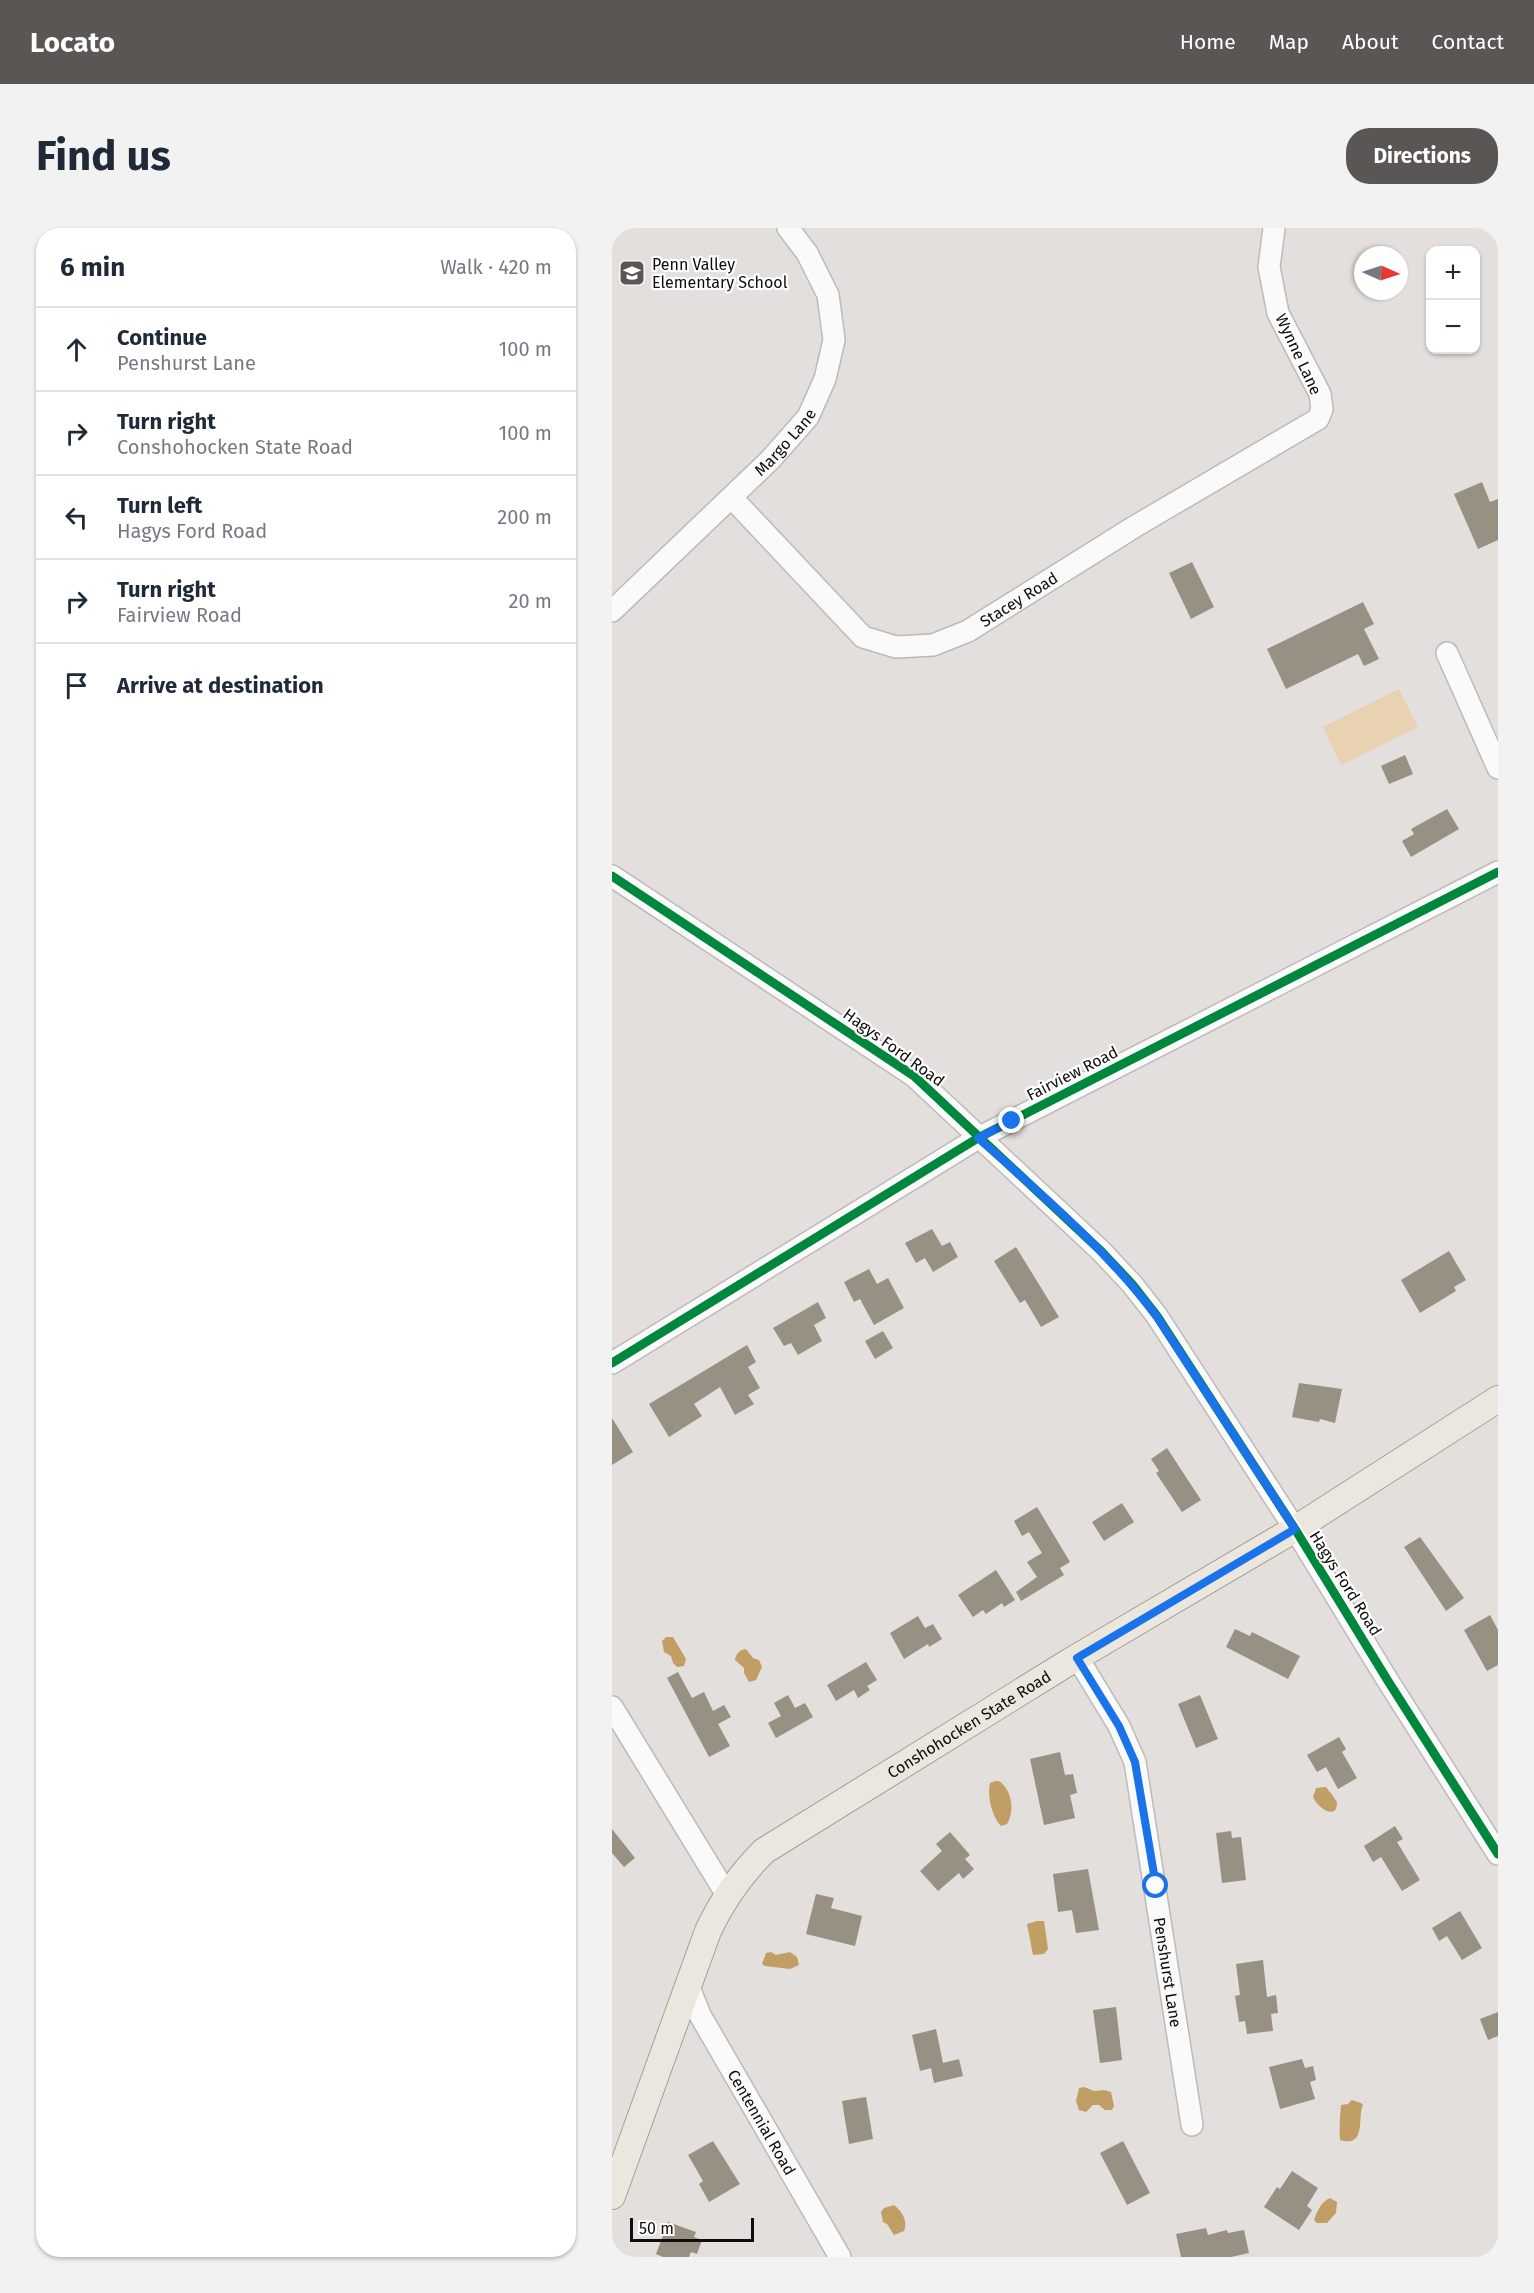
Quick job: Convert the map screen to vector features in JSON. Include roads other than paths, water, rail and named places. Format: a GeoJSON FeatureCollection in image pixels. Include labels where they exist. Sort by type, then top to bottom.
{"type":"FeatureCollection","features":[{"type":"Feature","properties":{"kind":"main road","name":"Conshohocken State Road"},"geometry":{"type":"LineString","coordinates":[[612,2196],[708,1931],[727,1894],[751,1864],[779,1839],[1295,1529],[1498,1399]]}},
{"type":"Feature","properties":{"kind":"street","name":"Margo Lane"},"geometry":{"type":"LineString","coordinates":[[612,611],[732,498],[808,417],[825,379],[834,340],[828,295],[807,253],[788,228]]}},
{"type":"Feature","properties":{"kind":"street","name":"Wynne Lane"},"geometry":{"type":"LineString","coordinates":[[1274,228],[1269,267],[1278,313],[1320,394],[1322,409]]}},
{"type":"Feature","properties":{"kind":"street","name":"Stacey Road"},"geometry":{"type":"LineString","coordinates":[[732,498],[863,637],[896,647],[933,645],[968,631],[1134,527],[1312,424],[1322,409]]}},
{"type":"Feature","properties":{"kind":"street"},"geometry":{"type":"LineString","coordinates":[[1447,653],[1498,768]]}},
{"type":"Feature","properties":{"kind":"street","name":"Fairview Road"},"geometry":{"type":"LineString","coordinates":[[612,1363],[978,1138],[1498,872]]}},
{"type":"Feature","properties":{"kind":"street","name":"Hagys Ford Road"},"geometry":{"type":"LineString","coordinates":[[612,876],[906,1070],[945,1104],[1132,1284],[1163,1326],[1295,1529],[1498,1854]]}},
{"type":"Feature","properties":{"kind":"street","name":"Penshurst Lane"},"geometry":{"type":"LineString","coordinates":[[1077,1658],[1119,1726],[1135,1762],[1192,2125]]}},
{"type":"Feature","properties":{"kind":"street"},"geometry":{"type":"LineString","coordinates":[[612,1707],[727,1894]]}},
{"type":"Feature","properties":{"kind":"street","name":"Centennial Road"},"geometry":{"type":"LineString","coordinates":[[688,1985],[700,2014],[840,2257]]}},
{"type":"Feature","properties":{"kind":"place","name":"Penn Valley Elementary School"},"geometry":{"type":"Point","coordinates":[632,273]}}]}
